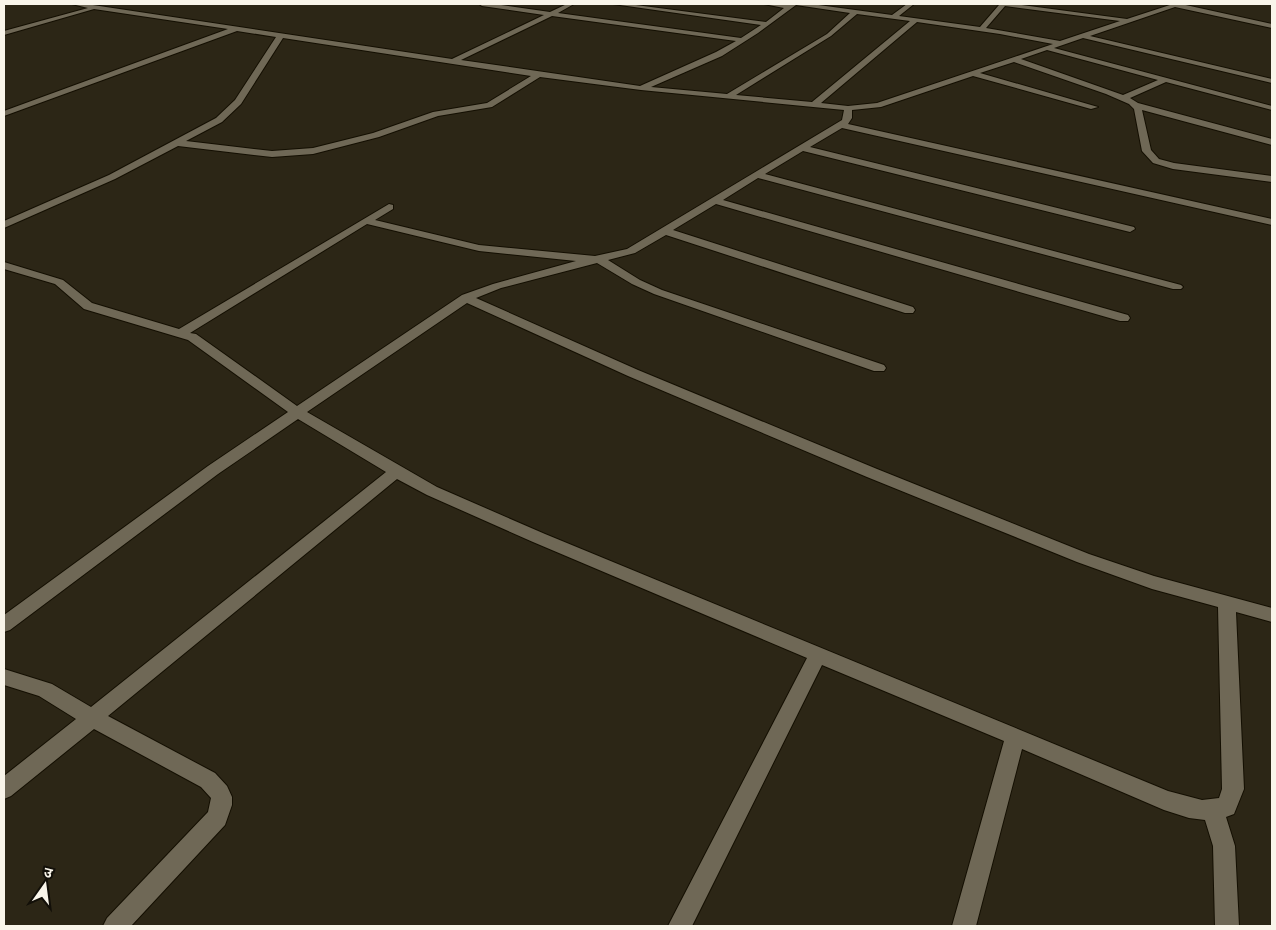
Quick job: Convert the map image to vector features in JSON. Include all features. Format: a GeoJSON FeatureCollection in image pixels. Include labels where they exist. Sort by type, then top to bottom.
{"type":"FeatureCollection","features":[{"type":"Feature","properties":{"kind":"street"},"geometry":{"type":"LineString","coordinates":[[74,4],[640,88],[848,108],[878,105],[1177,4],[1272,26]]}},
{"type":"Feature","properties":{"kind":"street"},"geometry":{"type":"LineString","coordinates":[[4,33],[108,4]]}},
{"type":"Feature","properties":{"kind":"street"},"geometry":{"type":"LineString","coordinates":[[482,4],[743,40]]}},
{"type":"Feature","properties":{"kind":"street"},"geometry":{"type":"LineString","coordinates":[[454,61],[571,4]]}},
{"type":"Feature","properties":{"kind":"street"},"geometry":{"type":"LineString","coordinates":[[616,4],[767,24]]}},
{"type":"Feature","properties":{"kind":"street"},"geometry":{"type":"LineString","coordinates":[[767,4],[792,5]]}},
{"type":"Feature","properties":{"kind":"street"},"geometry":{"type":"LineString","coordinates":[[799,4],[1060,43]]}},
{"type":"Feature","properties":{"kind":"street"},"geometry":{"type":"LineString","coordinates":[[894,17],[911,4]]}},
{"type":"Feature","properties":{"kind":"street"},"geometry":{"type":"LineString","coordinates":[[981,30],[1003,4],[1081,12],[1127,21]]}},
{"type":"Feature","properties":{"kind":"street"},"geometry":{"type":"LineString","coordinates":[[640,88],[719,54],[767,24],[792,5]]}},
{"type":"Feature","properties":{"kind":"street"},"geometry":{"type":"LineString","coordinates":[[727,97],[829,35],[856,12]]}},
{"type":"Feature","properties":{"kind":"street"},"geometry":{"type":"LineString","coordinates":[[813,105],[916,20]]}},
{"type":"Feature","properties":{"kind":"street"},"geometry":{"type":"LineString","coordinates":[[4,114],[237,28]]}},
{"type":"Feature","properties":{"kind":"street"},"geometry":{"type":"LineString","coordinates":[[4,225],[112,177],[219,120],[238,102],[281,35]]}},
{"type":"Feature","properties":{"kind":"street"},"geometry":{"type":"LineString","coordinates":[[1082,36],[1272,81]]}},
{"type":"Feature","properties":{"kind":"street"},"geometry":{"type":"LineString","coordinates":[[1046,48],[1272,108]]}},
{"type":"Feature","properties":{"kind":"street"},"geometry":{"type":"LineString","coordinates":[[1014,59],[1124,98],[1135,105],[1272,142]]}},
{"type":"Feature","properties":{"kind":"street"},"geometry":{"type":"LineString","coordinates":[[972,73],[1094,107]]}},
{"type":"Feature","properties":{"kind":"street"},"geometry":{"type":"LineString","coordinates":[[178,143],[272,154],[313,151],[376,135],[436,114],[489,105],[539,74]]}},
{"type":"Feature","properties":{"kind":"street"},"geometry":{"type":"LineString","coordinates":[[1124,98],[1166,79]]}},
{"type":"Feature","properties":{"kind":"street"},"geometry":{"type":"LineString","coordinates":[[1135,105],[1139,112],[1148,151],[1156,161],[1173,166],[1272,179]]}},
{"type":"Feature","properties":{"kind":"street"},"geometry":{"type":"LineString","coordinates":[[4,625],[213,470],[466,298],[527,277],[631,251],[841,125],[848,118],[848,108]]}},
{"type":"Feature","properties":{"kind":"street"},"geometry":{"type":"LineString","coordinates":[[841,125],[1272,222]]}},
{"type":"Feature","properties":{"kind":"street"},"geometry":{"type":"LineString","coordinates":[[802,148],[1130,229]]}},
{"type":"Feature","properties":{"kind":"street"},"geometry":{"type":"LineString","coordinates":[[756,175],[1177,287]]}},
{"type":"Feature","properties":{"kind":"street"},"geometry":{"type":"LineString","coordinates":[[714,200],[1124,318]]}},
{"type":"Feature","properties":{"kind":"street"},"geometry":{"type":"LineString","coordinates":[[181,333],[389,206]]}},
{"type":"Feature","properties":{"kind":"street"},"geometry":{"type":"LineString","coordinates":[[366,221],[479,248],[600,260],[636,282],[658,292],[879,368]]}},
{"type":"Feature","properties":{"kind":"street"},"geometry":{"type":"LineString","coordinates":[[665,231],[909,310]]}},
{"type":"Feature","properties":{"kind":"street"},"geometry":{"type":"LineString","coordinates":[[4,264],[59,282],[88,306],[181,333],[200,342],[297,412],[396,472],[432,491],[530,535],[1184,807],[1213,812],[1226,807],[1233,789],[1227,604]]}},
{"type":"Feature","properties":{"kind":"street"},"geometry":{"type":"LineString","coordinates":[[466,298],[633,373],[881,477],[1084,558],[1152,582],[1272,615]]}},
{"type":"Feature","properties":{"kind":"street"},"geometry":{"type":"LineString","coordinates":[[4,789],[396,472]]}},
{"type":"Feature","properties":{"kind":"street"},"geometry":{"type":"LineString","coordinates":[[680,926],[818,655]]}},
{"type":"Feature","properties":{"kind":"street"},"geometry":{"type":"LineString","coordinates":[[4,676],[45,690],[208,780],[220,792],[223,802],[217,818],[115,926]]}},
{"type":"Feature","properties":{"kind":"street"},"geometry":{"type":"LineString","coordinates":[[964,926],[1015,737]]}},
{"type":"Feature","properties":{"kind":"street"},"geometry":{"type":"LineString","coordinates":[[1213,812],[1224,846],[1227,926]]}}]}
